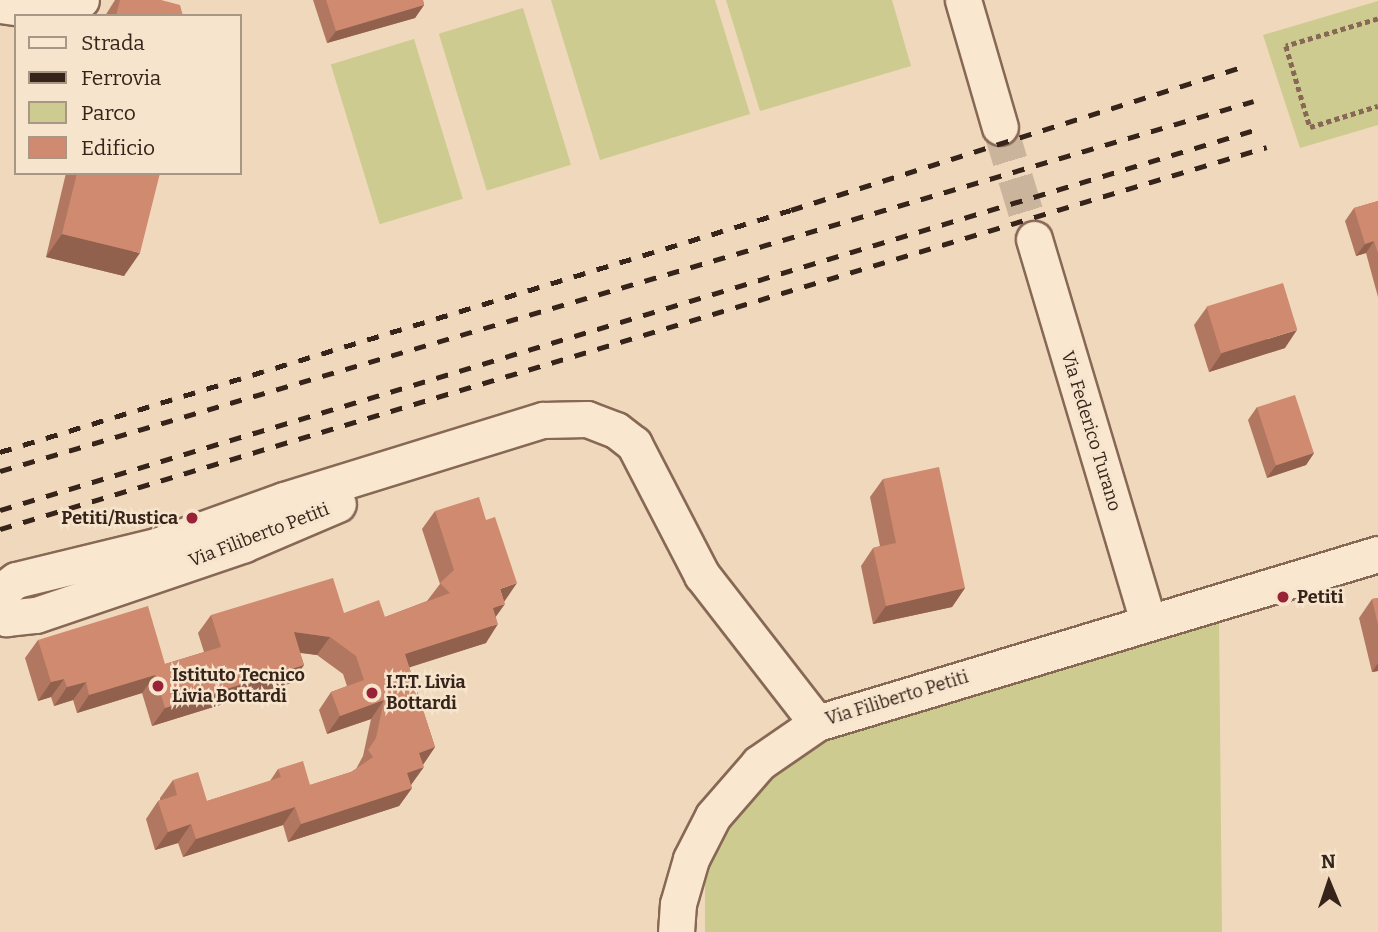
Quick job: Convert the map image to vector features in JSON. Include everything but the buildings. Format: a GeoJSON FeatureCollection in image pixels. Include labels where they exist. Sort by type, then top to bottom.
{"type":"FeatureCollection","features":[{"type":"Feature","properties":{"kind":"street"},"geometry":{"type":"LineString","coordinates":[[0,5],[37,9],[81,0]]}},
{"type":"Feature","properties":{"kind":"street"},"geometry":{"type":"LineString","coordinates":[[963,0],[1000,127]]}},
{"type":"Feature","properties":{"kind":"street","name":"Via Federico Turano"},"geometry":{"type":"LineString","coordinates":[[1034,239],[1148,622]]}},
{"type":"Feature","properties":{"kind":"street","name":"Via Filiberto Petiti"},"geometry":{"type":"LineString","coordinates":[[0,592],[16,580],[156,546],[284,500],[517,428],[575,418],[598,422],[628,437],[702,575],[817,723],[1378,554]]}},
{"type":"Feature","properties":{"kind":"street","name":"Via Filiberto Petiti"},"geometry":{"type":"LineString","coordinates":[[0,607],[6,618],[36,615],[244,544],[331,506],[470,462],[517,428]]}},
{"type":"Feature","properties":{"kind":"street"},"geometry":{"type":"LineString","coordinates":[[676,932],[678,904],[691,859],[713,816],[759,763],[817,723]]}},
{"type":"Feature","properties":{"kind":"path"},"geometry":{"type":"LineString","coordinates":[[1378,19],[1286,46],[1310,127],[1378,106]]}},
{"type":"Feature","properties":{"kind":"green space"},"geometry":{"type":"Polygon","coordinates":[[[551,0],[715,0],[750,114],[600,160],[551,0]]]}},
{"type":"Feature","properties":{"kind":"green space"},"geometry":{"type":"Polygon","coordinates":[[[726,0],[892,0],[911,66],[760,111],[726,0]]]}},
{"type":"Feature","properties":{"kind":"green space"},"geometry":{"type":"Polygon","coordinates":[[[1378,1],[1378,125],[1300,148],[1263,35],[1378,1]]]}},
{"type":"Feature","properties":{"kind":"green space"},"geometry":{"type":"Polygon","coordinates":[[[523,8],[571,165],[487,191],[439,34],[523,8]]]}},
{"type":"Feature","properties":{"kind":"green space"},"geometry":{"type":"Polygon","coordinates":[[[414,39],[463,199],[380,224],[331,64],[414,39]]]}},
{"type":"Feature","properties":{"kind":"green space"},"geometry":{"type":"Polygon","coordinates":[[[1219,621],[1222,932],[705,932],[705,878],[725,830],[771,777],[830,740],[1219,621]]]}},
{"type":"Feature","properties":{"kind":"tunnel"},"geometry":{"type":"LineString","coordinates":[[1000,127],[1034,239]]}},
{"type":"Feature","properties":{"kind":"railway"},"geometry":{"type":"LineString","coordinates":[[0,452],[791,210],[1248,65]]}},
{"type":"Feature","properties":{"kind":"railway"},"geometry":{"type":"LineString","coordinates":[[0,471],[1254,101]]}},
{"type":"Feature","properties":{"kind":"railway"},"geometry":{"type":"LineString","coordinates":[[0,510],[1261,128]]}},
{"type":"Feature","properties":{"kind":"railway"},"geometry":{"type":"LineString","coordinates":[[0,529],[1267,147]]}},
{"type":"Feature","properties":{"kind":"place","name":"Petiti/Rustica"},"geometry":{"type":"Point","coordinates":[192,518]}},
{"type":"Feature","properties":{"kind":"place","name":"Petiti"},"geometry":{"type":"Point","coordinates":[1283,597]}},
{"type":"Feature","properties":{"kind":"place","name":"Istituto Tecnico Livia Bottardi"},"geometry":{"type":"Point","coordinates":[158,686]}},
{"type":"Feature","properties":{"kind":"place","name":"I.T.T. Livia Bottardi"},"geometry":{"type":"Point","coordinates":[372,693]}}]}
